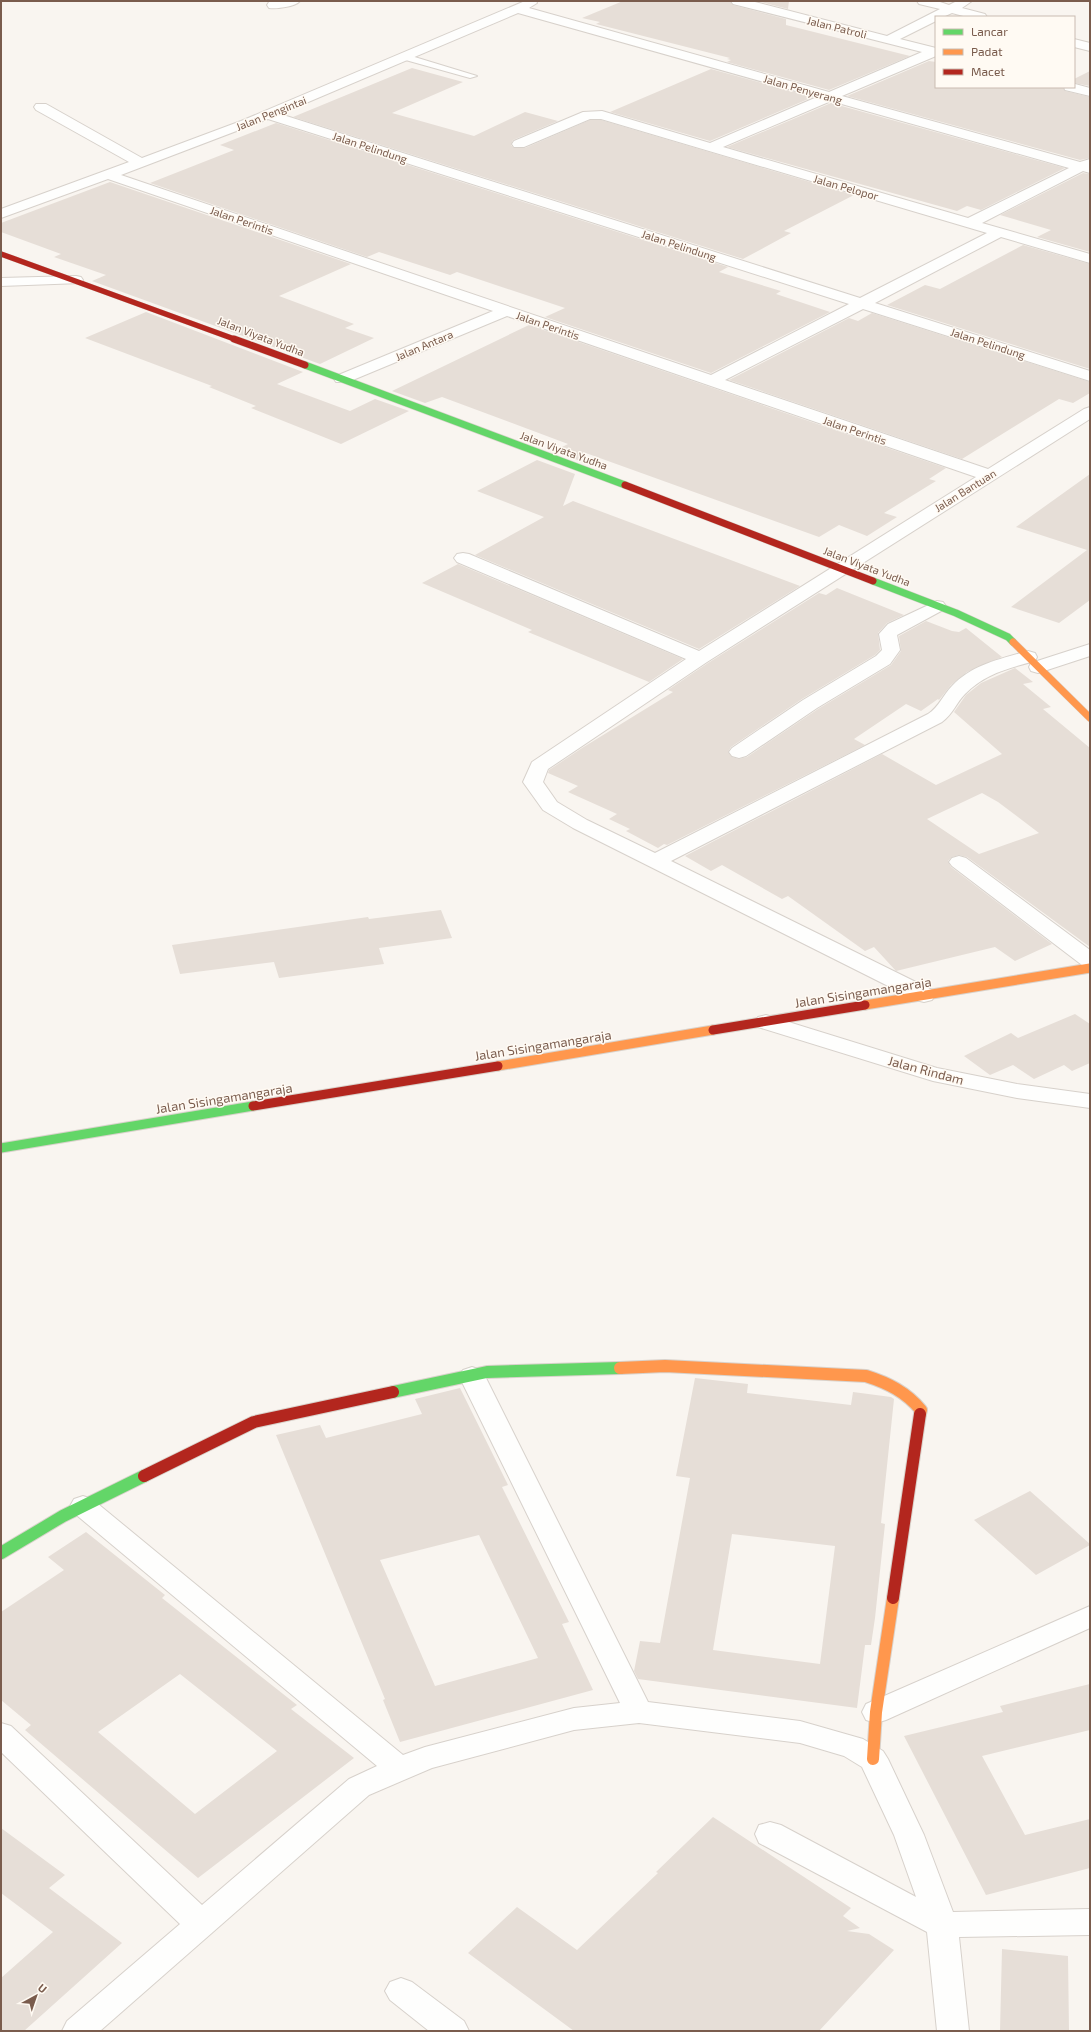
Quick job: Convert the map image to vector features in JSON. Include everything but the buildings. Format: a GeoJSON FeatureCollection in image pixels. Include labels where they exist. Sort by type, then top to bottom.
{"type":"FeatureCollection","features":[{"type":"Feature","properties":{"kind":"main road","name":"Jalan Viyata Yudha"},"geometry":{"type":"LineString","coordinates":[[1,254],[76,280],[342,379],[841,568],[937,606],[1008,637],[1090,718]]}},
{"type":"Feature","properties":{"kind":"main road","name":"Jalan Sisingamangaraja"},"geometry":{"type":"LineString","coordinates":[[1,1148],[1090,968]]}},
{"type":"Feature","properties":{"kind":"main road"},"geometry":{"type":"LineString","coordinates":[[1,1553],[63,1516],[254,1422],[487,1372],[665,1366],[866,1376],[893,1384],[911,1395],[921,1410],[876,1712],[873,1759]]}},
{"type":"Feature","properties":{"kind":"street"},"geometry":{"type":"LineString","coordinates":[[273,5],[294,1]]}},
{"type":"Feature","properties":{"kind":"street","name":"Jalan Pengintai"},"geometry":{"type":"LineString","coordinates":[[1,214],[268,115],[536,1]]}},
{"type":"Feature","properties":{"kind":"street","name":"Jalan Patroli"},"geometry":{"type":"LineString","coordinates":[[737,1],[935,52]]}},
{"type":"Feature","properties":{"kind":"street"},"geometry":{"type":"LineString","coordinates":[[922,1],[977,16]]}},
{"type":"Feature","properties":{"kind":"street"},"geometry":{"type":"LineString","coordinates":[[888,40],[949,8],[966,1]]}},
{"type":"Feature","properties":{"kind":"street","name":"Jalan Penyerang"},"geometry":{"type":"LineString","coordinates":[[517,9],[1087,166]]}},
{"type":"Feature","properties":{"kind":"street"},"geometry":{"type":"LineString","coordinates":[[1075,43],[1090,47]]}},
{"type":"Feature","properties":{"kind":"street"},"geometry":{"type":"LineString","coordinates":[[711,147],[935,52]]}},
{"type":"Feature","properties":{"kind":"street"},"geometry":{"type":"LineString","coordinates":[[1074,88],[1090,92]]}},
{"type":"Feature","properties":{"kind":"street"},"geometry":{"type":"LineString","coordinates":[[41,107],[141,162]]}},
{"type":"Feature","properties":{"kind":"street","name":"Jalan Pelindung"},"geometry":{"type":"LineString","coordinates":[[268,115],[1090,376]]}},
{"type":"Feature","properties":{"kind":"street","name":"Jalan Pelopor"},"geometry":{"type":"LineString","coordinates":[[519,144],[588,115],[602,115],[1090,259]]}},
{"type":"Feature","properties":{"kind":"street"},"geometry":{"type":"LineString","coordinates":[[970,223],[1087,166]]}},
{"type":"Feature","properties":{"kind":"street","name":"Jalan Perintis"},"geometry":{"type":"LineString","coordinates":[[108,175],[988,476]]}},
{"type":"Feature","properties":{"kind":"street"},"geometry":{"type":"LineString","coordinates":[[712,381],[1000,232]]}},
{"type":"Feature","properties":{"kind":"street"},"geometry":{"type":"LineString","coordinates":[[1,282],[76,280]]}},
{"type":"Feature","properties":{"kind":"street","name":"Jalan Antara"},"geometry":{"type":"LineString","coordinates":[[342,379],[507,311]]}},
{"type":"Feature","properties":{"kind":"street","name":"Jalan Bantuan"},"geometry":{"type":"LineString","coordinates":[[654,862],[580,824],[550,806],[533,782],[539,766],[700,658],[1090,412]]}},
{"type":"Feature","properties":{"kind":"street"},"geometry":{"type":"LineString","coordinates":[[463,558],[700,658]]}},
{"type":"Feature","properties":{"kind":"street"},"geometry":{"type":"LineString","coordinates":[[739,752],[810,704],[883,660],[891,653],[892,650],[888,634],[894,628],[937,606]]}},
{"type":"Feature","properties":{"kind":"street"},"geometry":{"type":"LineString","coordinates":[[654,862],[935,718],[946,711],[950,700],[957,691],[976,674],[1090,650]]}},
{"type":"Feature","properties":{"kind":"street"},"geometry":{"type":"LineString","coordinates":[[654,862],[924,995]]}},
{"type":"Feature","properties":{"kind":"street"},"geometry":{"type":"LineString","coordinates":[[959,862],[1090,960]]}},
{"type":"Feature","properties":{"kind":"street","name":"Jalan Rindam"},"geometry":{"type":"LineString","coordinates":[[766,1022],[933,1074],[1017,1091],[1090,1101]]}},
{"type":"Feature","properties":{"kind":"street"},"geometry":{"type":"LineString","coordinates":[[472,1376],[639,1712]]}},
{"type":"Feature","properties":{"kind":"street"},"geometry":{"type":"LineString","coordinates":[[83,1506],[400,1769]]}},
{"type":"Feature","properties":{"kind":"street"},"geometry":{"type":"LineString","coordinates":[[876,1712],[1090,1616]]}},
{"type":"Feature","properties":{"kind":"street"},"geometry":{"type":"LineString","coordinates":[[78,2031],[359,1787],[425,1758],[574,1719],[639,1712],[800,1732],[853,1747],[873,1759],[909,1835],[942,1925],[953,2031]]}},
{"type":"Feature","properties":{"kind":"street"},"geometry":{"type":"LineString","coordinates":[[1,1734],[201,1924]]}},
{"type":"Feature","properties":{"kind":"street"},"geometry":{"type":"LineString","coordinates":[[770,1834],[942,1925],[1090,1922]]}},
{"type":"Feature","properties":{"kind":"street"},"geometry":{"type":"LineString","coordinates":[[401,1991],[453,2031]]}},
{"type":"Feature","properties":{"kind":"lane"},"geometry":{"type":"LineString","coordinates":[[405,57],[473,76]]}},
{"type":"Feature","properties":{"kind":"traffic: fast"},"geometry":{"type":"LineString","coordinates":[[305,365],[625,485]]}},
{"type":"Feature","properties":{"kind":"traffic: fast"},"geometry":{"type":"LineString","coordinates":[[873,581],[956,613],[1008,637],[1013,642]]}},
{"type":"Feature","properties":{"kind":"traffic: fast"},"geometry":{"type":"LineString","coordinates":[[1,1148],[253,1106]]}},
{"type":"Feature","properties":{"kind":"traffic: fast"},"geometry":{"type":"LineString","coordinates":[[393,1392],[487,1372],[620,1368]]}},
{"type":"Feature","properties":{"kind":"traffic: fast"},"geometry":{"type":"LineString","coordinates":[[1,1553],[63,1516],[144,1476]]}},
{"type":"Feature","properties":{"kind":"traffic: slow"},"geometry":{"type":"LineString","coordinates":[[1013,642],[1090,718]]}},
{"type":"Feature","properties":{"kind":"traffic: slow"},"geometry":{"type":"LineString","coordinates":[[865,1005],[1090,968]]}},
{"type":"Feature","properties":{"kind":"traffic: slow"},"geometry":{"type":"LineString","coordinates":[[498,1066],[713,1030]]}},
{"type":"Feature","properties":{"kind":"traffic: slow"},"geometry":{"type":"LineString","coordinates":[[620,1368],[665,1366],[866,1376],[883,1381],[903,1392],[921,1410],[920,1414]]}},
{"type":"Feature","properties":{"kind":"traffic: slow"},"geometry":{"type":"LineString","coordinates":[[873,1759],[876,1712],[893,1598]]}},
{"type":"Feature","properties":{"kind":"traffic: jam"},"geometry":{"type":"LineString","coordinates":[[1,254],[305,365]]}},
{"type":"Feature","properties":{"kind":"traffic: jam"},"geometry":{"type":"LineString","coordinates":[[625,485],[873,581]]}},
{"type":"Feature","properties":{"kind":"traffic: jam"},"geometry":{"type":"LineString","coordinates":[[713,1030],[865,1005]]}},
{"type":"Feature","properties":{"kind":"traffic: jam"},"geometry":{"type":"LineString","coordinates":[[253,1106],[498,1066]]}},
{"type":"Feature","properties":{"kind":"traffic: jam"},"geometry":{"type":"LineString","coordinates":[[144,1476],[254,1422],[393,1392]]}},
{"type":"Feature","properties":{"kind":"traffic: jam"},"geometry":{"type":"LineString","coordinates":[[893,1598],[920,1414]]}}]}
